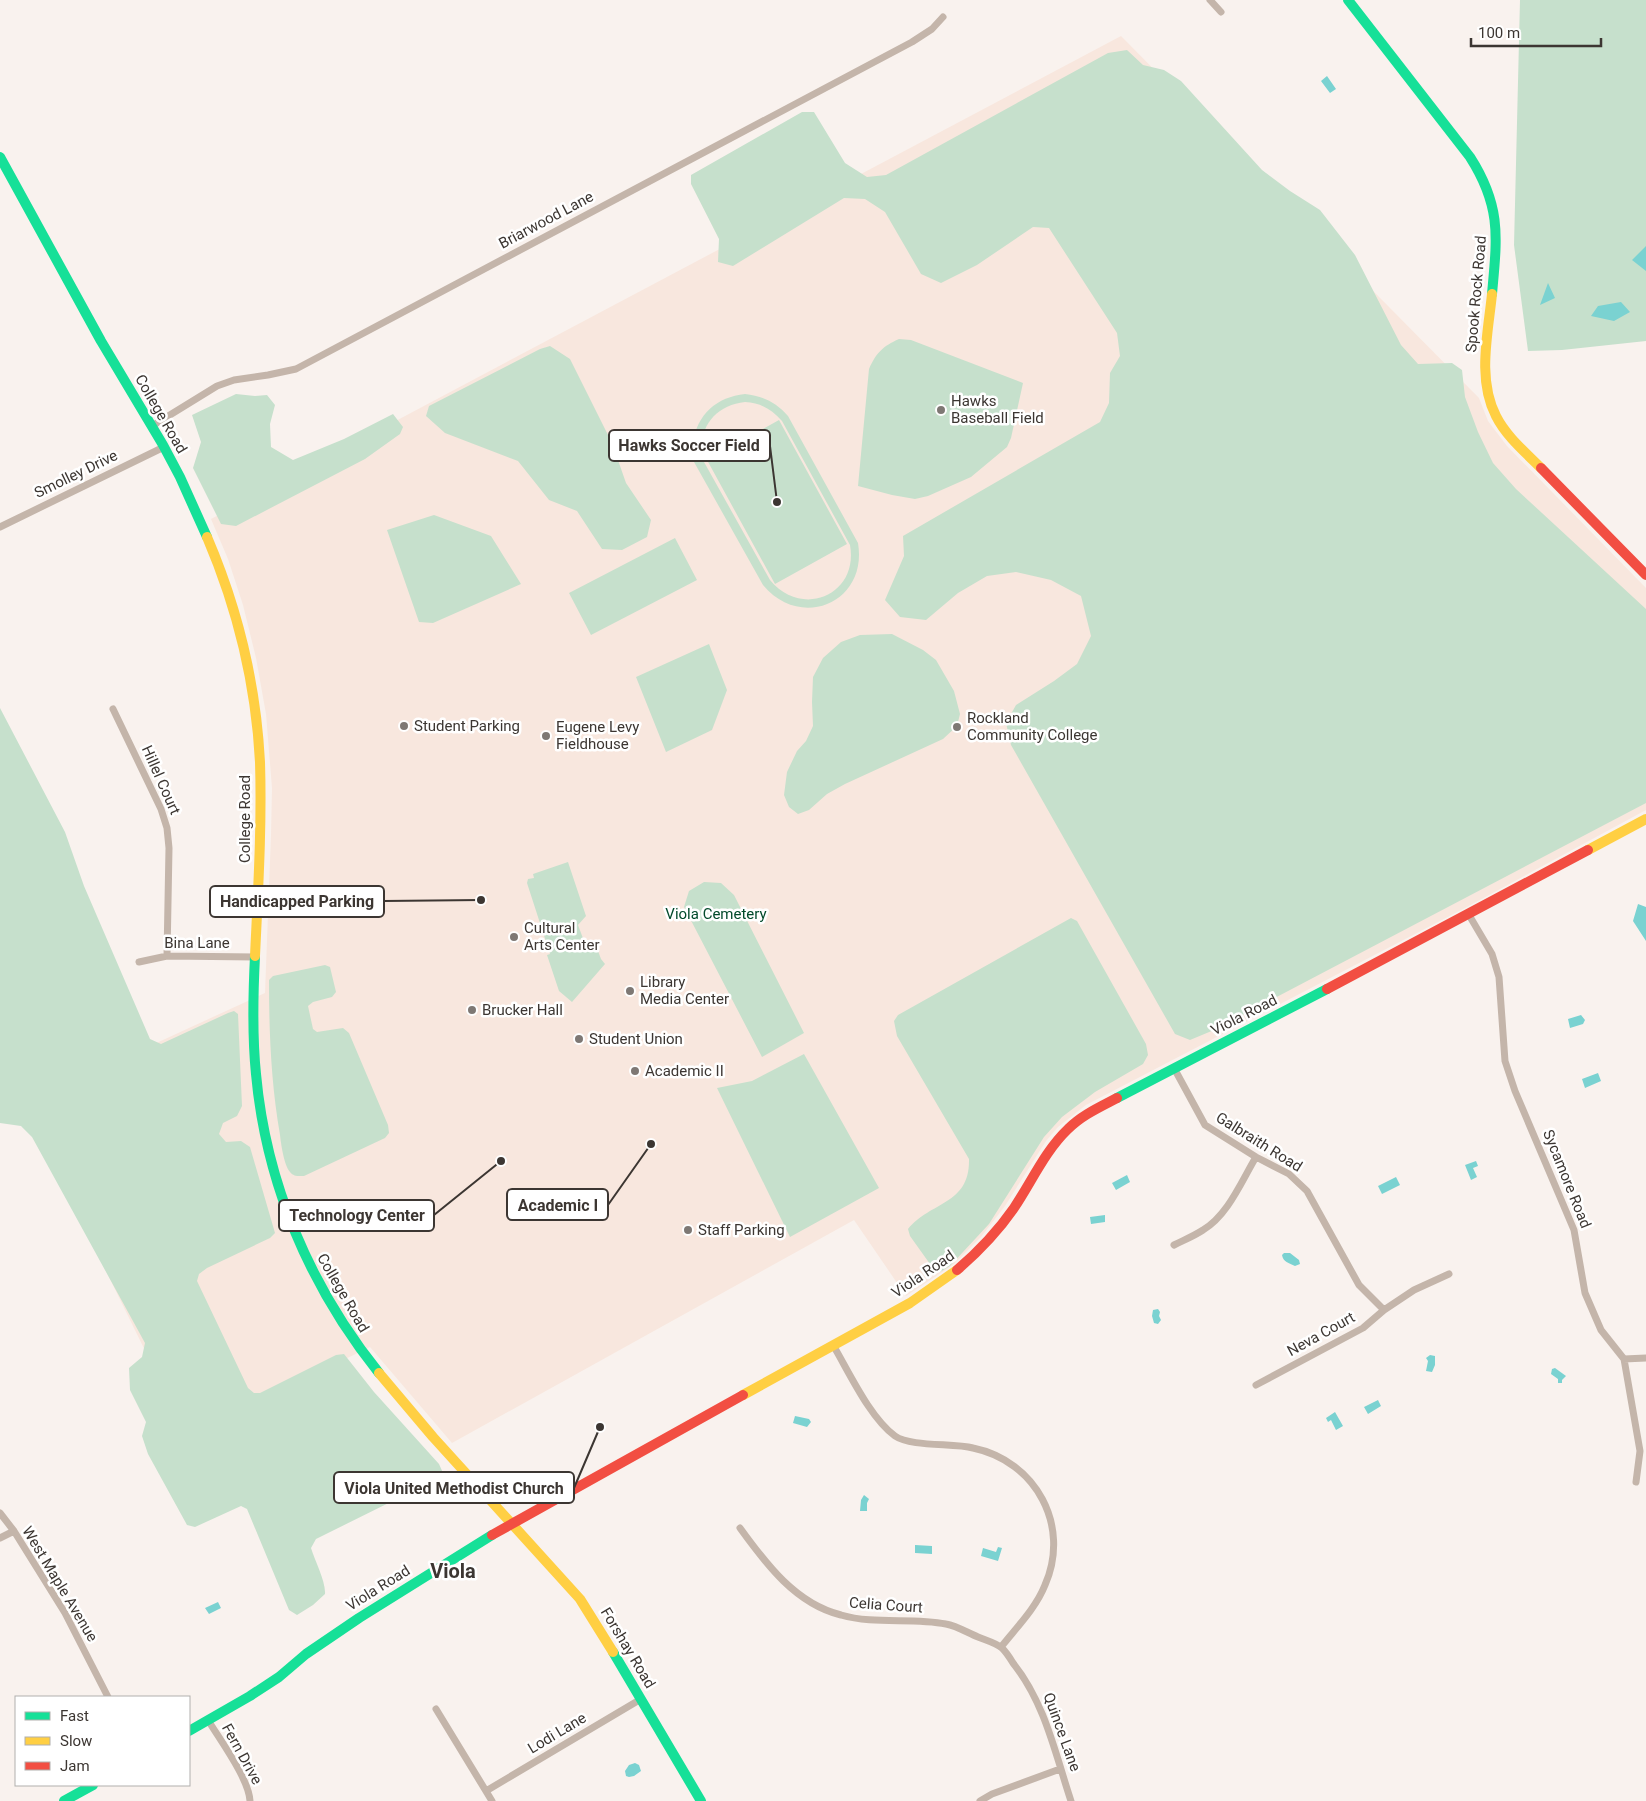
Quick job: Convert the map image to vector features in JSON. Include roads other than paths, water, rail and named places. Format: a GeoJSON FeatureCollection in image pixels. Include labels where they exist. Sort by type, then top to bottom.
{"type":"FeatureCollection","features":[{"type":"Feature","properties":{"kind":"street"},"geometry":{"type":"LineString","coordinates":[[1210,0],[1221,12]]}},
{"type":"Feature","properties":{"kind":"street","name":"Spook Rock Road"},"geometry":{"type":"LineString","coordinates":[[1348,0],[1470,157],[1479,171],[1491,198],[1496,237],[1485,371],[1488,396],[1496,417],[1529,456],[1646,575]]}},
{"type":"Feature","properties":{"kind":"street","name":"Briarwood Lane"},"geometry":{"type":"LineString","coordinates":[[152,426],[217,386],[234,380],[268,375],[296,368],[912,42],[932,29],[943,17]]}},
{"type":"Feature","properties":{"kind":"street","name":"College Road"},"geometry":{"type":"LineString","coordinates":[[0,157],[103,344],[164,447],[198,512],[224,578],[240,633],[252,690],[259,741],[261,787],[254,1053],[263,1124],[281,1197],[308,1264],[337,1316],[377,1373],[511,1523]]}},
{"type":"Feature","properties":{"kind":"street","name":"Smolley Drive"},"geometry":{"type":"LineString","coordinates":[[0,527],[164,447]]}},
{"type":"Feature","properties":{"kind":"street","name":"Hillel Court"},"geometry":{"type":"LineString","coordinates":[[113,709],[161,809],[167,828],[169,848],[167,956]]}},
{"type":"Feature","properties":{"kind":"street","name":"Viola Road"},"geometry":{"type":"LineString","coordinates":[[190,1730],[250,1696],[358,1618],[511,1523],[919,1298],[958,1271],[987,1242],[1012,1211],[1052,1146],[1064,1133],[1091,1112],[1469,916],[1646,820]]}},
{"type":"Feature","properties":{"kind":"street","name":"Sycamore Road"},"geometry":{"type":"LineString","coordinates":[[1469,916],[1492,954],[1499,977],[1505,1061],[1515,1092],[1574,1230],[1585,1293],[1601,1330],[1624,1360],[1640,1451],[1636,1482]]}},
{"type":"Feature","properties":{"kind":"street","name":"Bina Lane"},"geometry":{"type":"LineString","coordinates":[[139,962],[167,956],[256,957]]}},
{"type":"Feature","properties":{"kind":"street","name":"Galbraith Road"},"geometry":{"type":"LineString","coordinates":[[1174,1068],[1205,1125],[1256,1158],[1289,1174],[1307,1191],[1359,1285],[1384,1310]]}},
{"type":"Feature","properties":{"kind":"street"},"geometry":{"type":"LineString","coordinates":[[1174,1245],[1203,1230],[1217,1219],[1230,1202],[1256,1158]]}},
{"type":"Feature","properties":{"kind":"street","name":"Neva Court"},"geometry":{"type":"LineString","coordinates":[[1256,1385],[1363,1328],[1384,1310],[1414,1290],[1449,1274]]}},
{"type":"Feature","properties":{"kind":"street"},"geometry":{"type":"LineString","coordinates":[[833,1346],[882,1425],[897,1438],[914,1442],[957,1445],[992,1452],[1024,1474],[1038,1490],[1052,1521],[1055,1545],[1051,1568],[1045,1586],[1037,1600],[1001,1647]]}},
{"type":"Feature","properties":{"kind":"street"},"geometry":{"type":"LineString","coordinates":[[1624,1360],[1646,1358]]}},
{"type":"Feature","properties":{"kind":"street","name":"West Maple Avenue"},"geometry":{"type":"LineString","coordinates":[[0,1513],[14,1531],[65,1613],[107,1696]]}},
{"type":"Feature","properties":{"kind":"street","name":"Forshay Road"},"geometry":{"type":"LineString","coordinates":[[511,1523],[580,1599],[592,1616],[701,1801]]}},
{"type":"Feature","properties":{"kind":"street","name":"Celia Court"},"geometry":{"type":"LineString","coordinates":[[740,1528],[759,1554],[778,1575],[797,1593],[814,1605],[840,1615],[870,1620],[904,1620],[947,1624],[1001,1647]]}},
{"type":"Feature","properties":{"kind":"street"},"geometry":{"type":"LineString","coordinates":[[0,1538],[14,1531]]}},
{"type":"Feature","properties":{"kind":"street","name":"Quince Lane"},"geometry":{"type":"LineString","coordinates":[[1001,1647],[1026,1678],[1043,1711],[1060,1769],[1072,1801]]}},
{"type":"Feature","properties":{"kind":"street","name":"Lodi Lane"},"geometry":{"type":"LineString","coordinates":[[486,1791],[641,1699]]}},
{"type":"Feature","properties":{"kind":"street"},"geometry":{"type":"LineString","coordinates":[[436,1709],[492,1801]]}},
{"type":"Feature","properties":{"kind":"street","name":"Fern Drive"},"geometry":{"type":"LineString","coordinates":[[208,1720],[244,1781],[250,1793],[250,1801]]}},
{"type":"Feature","properties":{"kind":"street"},"geometry":{"type":"LineString","coordinates":[[980,1801],[992,1794],[1060,1769]]}},
{"type":"Feature","properties":{"kind":"street"},"geometry":{"type":"LineString","coordinates":[[64,1801],[91,1786]]}},
{"type":"Feature","properties":{"kind":"water"},"geometry":{"type":"Polygon","coordinates":[[[1327,76],[1336,89],[1330,93],[1321,81],[1327,76]]]}},
{"type":"Feature","properties":{"kind":"water"},"geometry":{"type":"Polygon","coordinates":[[[1646,246],[1646,271],[1632,260],[1646,246]]]}},
{"type":"Feature","properties":{"kind":"water"},"geometry":{"type":"Polygon","coordinates":[[[1548,283],[1555,298],[1540,305],[1548,283]]]}},
{"type":"Feature","properties":{"kind":"water"},"geometry":{"type":"Polygon","coordinates":[[[1621,302],[1630,312],[1614,321],[1591,316],[1598,306],[1621,302]]]}},
{"type":"Feature","properties":{"kind":"water"},"geometry":{"type":"Polygon","coordinates":[[[1638,904],[1646,907],[1646,941],[1633,921],[1638,904]]]}},
{"type":"Feature","properties":{"kind":"water"},"geometry":{"type":"Polygon","coordinates":[[[1581,1015],[1585,1020],[1583,1024],[1570,1028],[1568,1019],[1581,1015]]]}},
{"type":"Feature","properties":{"kind":"water"},"geometry":{"type":"Polygon","coordinates":[[[1598,1073],[1601,1081],[1585,1088],[1582,1079],[1598,1073]]]}},
{"type":"Feature","properties":{"kind":"water"},"geometry":{"type":"Polygon","coordinates":[[[1476,1161],[1478,1166],[1473,1168],[1477,1177],[1471,1180],[1465,1165],[1476,1161]]]}},
{"type":"Feature","properties":{"kind":"water"},"geometry":{"type":"Polygon","coordinates":[[[1127,1175],[1130,1182],[1116,1190],[1112,1183],[1127,1175]]]}},
{"type":"Feature","properties":{"kind":"water"},"geometry":{"type":"Polygon","coordinates":[[[1396,1177],[1400,1185],[1382,1194],[1378,1186],[1396,1177]]]}},
{"type":"Feature","properties":{"kind":"water"},"geometry":{"type":"Polygon","coordinates":[[[1105,1215],[1105,1222],[1091,1224],[1090,1217],[1105,1215]]]}},
{"type":"Feature","properties":{"kind":"water"},"geometry":{"type":"Polygon","coordinates":[[[1290,1253],[1299,1260],[1300,1264],[1295,1266],[1287,1262],[1282,1255],[1290,1253]]]}},
{"type":"Feature","properties":{"kind":"water"},"geometry":{"type":"Polygon","coordinates":[[[1158,1309],[1161,1320],[1158,1324],[1154,1323],[1152,1316],[1153,1310],[1158,1309]]]}},
{"type":"Feature","properties":{"kind":"water"},"geometry":{"type":"Polygon","coordinates":[[[1430,1355],[1435,1356],[1435,1365],[1432,1372],[1426,1371],[1428,1361],[1426,1358],[1430,1355]]]}},
{"type":"Feature","properties":{"kind":"water"},"geometry":{"type":"Polygon","coordinates":[[[1555,1368],[1566,1376],[1562,1383],[1558,1383],[1558,1379],[1551,1374],[1552,1369],[1555,1368]]]}},
{"type":"Feature","properties":{"kind":"water"},"geometry":{"type":"Polygon","coordinates":[[[1378,1400],[1381,1406],[1368,1414],[1364,1407],[1378,1400]]]}},
{"type":"Feature","properties":{"kind":"water"},"geometry":{"type":"Polygon","coordinates":[[[1335,1412],[1343,1426],[1336,1430],[1331,1420],[1328,1422],[1326,1418],[1335,1412]]]}},
{"type":"Feature","properties":{"kind":"water"},"geometry":{"type":"Polygon","coordinates":[[[795,1416],[809,1419],[811,1422],[807,1427],[793,1423],[795,1416]]]}},
{"type":"Feature","properties":{"kind":"water"},"geometry":{"type":"Polygon","coordinates":[[[864,1495],[869,1499],[867,1511],[860,1511],[861,1500],[864,1495]]]}},
{"type":"Feature","properties":{"kind":"water"},"geometry":{"type":"Polygon","coordinates":[[[915,1545],[932,1546],[932,1554],[915,1553],[915,1545]]]}},
{"type":"Feature","properties":{"kind":"water"},"geometry":{"type":"Polygon","coordinates":[[[998,1547],[1002,1548],[998,1561],[981,1556],[983,1548],[996,1552],[998,1547]]]}},
{"type":"Feature","properties":{"kind":"water"},"geometry":{"type":"Polygon","coordinates":[[[218,1602],[221,1608],[209,1614],[205,1608],[218,1602]]]}},
{"type":"Feature","properties":{"kind":"water"},"geometry":{"type":"Polygon","coordinates":[[[635,1763],[639,1765],[641,1771],[634,1776],[626,1776],[625,1771],[629,1765],[635,1763]]]}},
{"type":"Feature","properties":{"kind":"place","name":"Hawks Baseball Field"},"geometry":{"type":"Point","coordinates":[941,410]}},
{"type":"Feature","properties":{"kind":"place","name":"Hawks Soccer Field"},"geometry":{"type":"Point","coordinates":[777,502]}},
{"type":"Feature","properties":{"kind":"place","name":"Student Parking"},"geometry":{"type":"Point","coordinates":[404,726]}},
{"type":"Feature","properties":{"kind":"place","name":"Rockland Community College"},"geometry":{"type":"Point","coordinates":[957,727]}},
{"type":"Feature","properties":{"kind":"place","name":"Eugene Levy Fieldhouse"},"geometry":{"type":"Point","coordinates":[546,736]}},
{"type":"Feature","properties":{"kind":"place","name":"Handicapped Parking"},"geometry":{"type":"Point","coordinates":[481,900]}},
{"type":"Feature","properties":{"kind":"place","name":"Cultural Arts Center"},"geometry":{"type":"Point","coordinates":[514,937]}},
{"type":"Feature","properties":{"kind":"place","name":"Library Media Center"},"geometry":{"type":"Point","coordinates":[630,991]}},
{"type":"Feature","properties":{"kind":"place","name":"Brucker Hall"},"geometry":{"type":"Point","coordinates":[472,1010]}},
{"type":"Feature","properties":{"kind":"place","name":"Student Union"},"geometry":{"type":"Point","coordinates":[579,1039]}},
{"type":"Feature","properties":{"kind":"place","name":"Academic II"},"geometry":{"type":"Point","coordinates":[635,1071]}},
{"type":"Feature","properties":{"kind":"place","name":"Academic I"},"geometry":{"type":"Point","coordinates":[651,1144]}},
{"type":"Feature","properties":{"kind":"place","name":"Technology Center"},"geometry":{"type":"Point","coordinates":[501,1161]}},
{"type":"Feature","properties":{"kind":"place","name":"Staff Parking"},"geometry":{"type":"Point","coordinates":[688,1230]}},
{"type":"Feature","properties":{"kind":"place","name":"Viola United Methodist Church"},"geometry":{"type":"Point","coordinates":[600,1427]}},
{"type":"Feature","properties":{"kind":"district","name":"Viola"},"geometry":{"type":"Point","coordinates":[453,1571]}},
{"type":"Feature","properties":{"kind":"park label","name":"Viola Cemetery"},"geometry":{"type":"Point","coordinates":[716,914]}}]}
